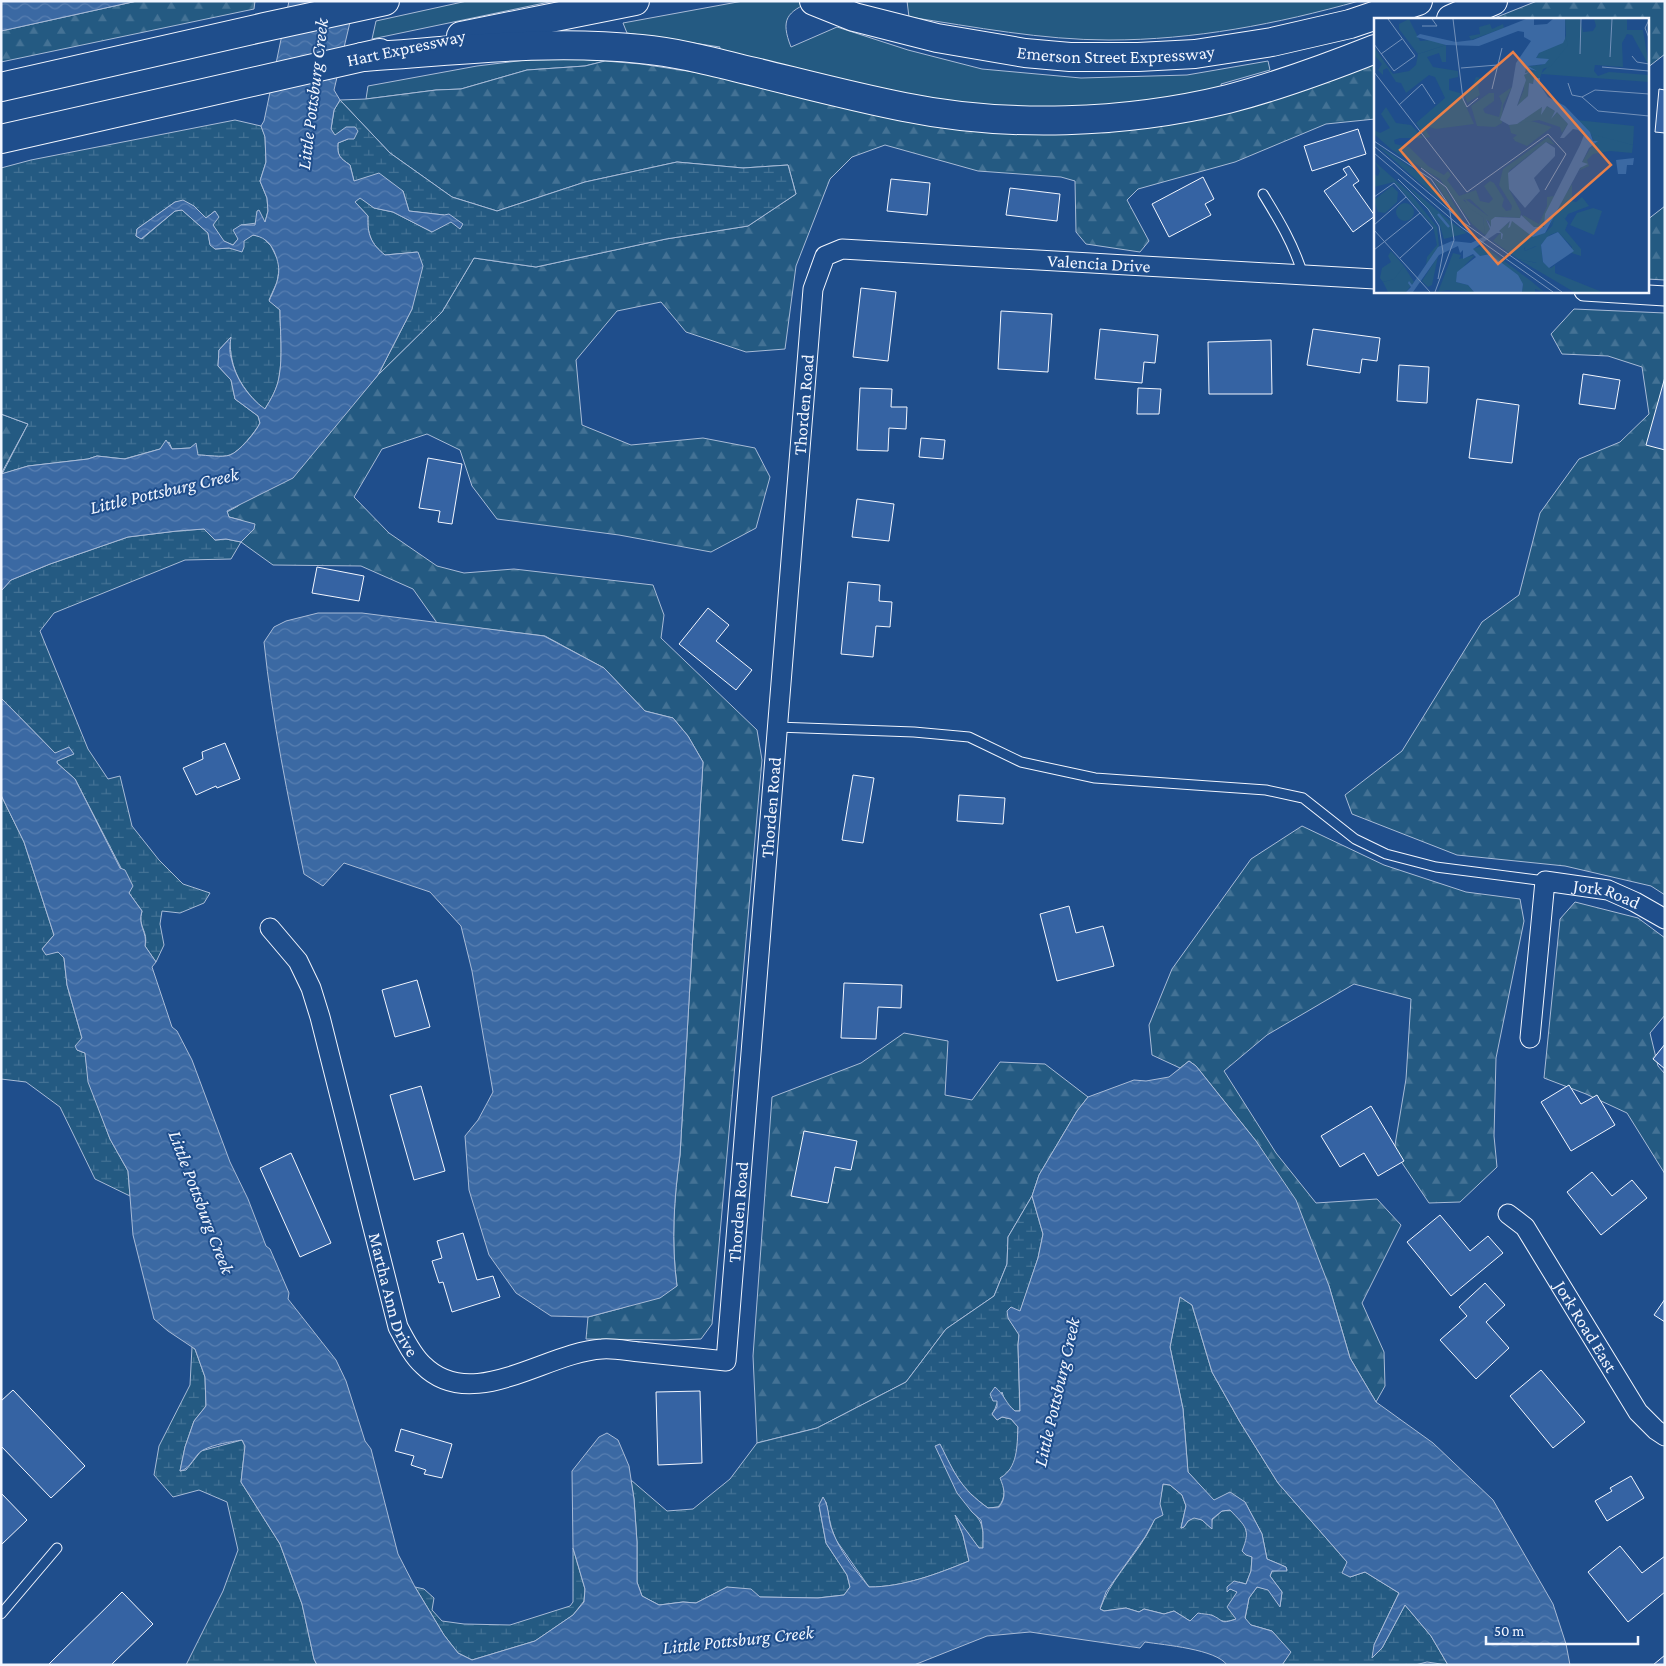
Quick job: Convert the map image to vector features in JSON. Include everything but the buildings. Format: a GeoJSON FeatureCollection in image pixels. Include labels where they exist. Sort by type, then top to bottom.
{"type":"FeatureCollection","features":[{"type":"Feature","properties":{"kind":"highway","name":"Hart Expressway"},"geometry":{"type":"LineString","coordinates":[[1,139],[362,57],[635,1]]}},
{"type":"Feature","properties":{"kind":"highway","name":"Emerson Street Expressway"},"geometry":{"type":"LineString","coordinates":[[814,1],[854,17],[938,38],[1025,53],[1070,57],[1138,57],[1195,54],[1272,42],[1350,24],[1418,1]]}},
{"type":"Feature","properties":{"kind":"highway"},"geometry":{"type":"LineString","coordinates":[[1453,18],[1493,1]]}},
{"type":"Feature","properties":{"kind":"highway"},"geometry":{"type":"LineString","coordinates":[[1,87],[378,3]]}},
{"type":"Feature","properties":{"kind":"highway"},"geometry":{"type":"LineString","coordinates":[[362,57],[559,46],[595,45],[642,49],[688,56],[904,107],[962,117],[1026,121],[1146,114],[1187,107],[1276,85],[1374,49]]}},
{"type":"Feature","properties":{"kind":"street","name":"Valencia Drive"},"geometry":{"type":"LineString","coordinates":[[825,256],[842,249],[1374,279]]}},
{"type":"Feature","properties":{"kind":"street","name":"Thorden Road"},"geometry":{"type":"LineString","coordinates":[[726,1361],[812,289],[825,256]]}},
{"type":"Feature","properties":{"kind":"street"},"geometry":{"type":"LineString","coordinates":[[1600,292],[1665,296]]}},
{"type":"Feature","properties":{"kind":"street"},"geometry":{"type":"LineString","coordinates":[[1530,1038],[1545,881]]}},
{"type":"Feature","properties":{"kind":"street","name":"Jork Road"},"geometry":{"type":"LineString","coordinates":[[1545,881],[1608,890],[1636,902],[1665,919]]}},
{"type":"Feature","properties":{"kind":"street","name":"Martha Ann Drive"},"geometry":{"type":"LineString","coordinates":[[270,928],[298,961],[312,988],[398,1327],[422,1365],[439,1377],[462,1384],[489,1382],[582,1352],[603,1348],[726,1361]]}},
{"type":"Feature","properties":{"kind":"street","name":"Jork Road East"},"geometry":{"type":"LineString","coordinates":[[1508,1214],[1525,1227],[1638,1412],[1665,1436]]}},
{"type":"Feature","properties":{"kind":"lane"},"geometry":{"type":"LineString","coordinates":[[1263,194],[1281,223],[1298,257],[1303,275]]}},
{"type":"Feature","properties":{"kind":"lane"},"geometry":{"type":"LineString","coordinates":[[777,727],[914,732],[969,737],[1021,762],[1094,778],[1266,790],[1304,798],[1354,839],[1386,854],[1436,867],[1545,881]]}},
{"type":"Feature","properties":{"kind":"lane"},"geometry":{"type":"LineString","coordinates":[[1,1614],[57,1548]]}},
{"type":"Feature","properties":{"kind":"green space"},"geometry":{"type":"Polygon","coordinates":[[[137,1],[255,1],[254,9],[1,62],[1,31],[137,1]]]}},
{"type":"Feature","properties":{"kind":"green space"},"geometry":{"type":"Polygon","coordinates":[[[467,1],[554,1],[372,39],[376,21],[467,1]]]}},
{"type":"Feature","properties":{"kind":"green space"},"geometry":{"type":"Polygon","coordinates":[[[743,1],[812,1],[791,13],[788,18],[786,30],[791,47],[837,27],[908,50],[982,69],[1081,78],[1187,75],[1268,61],[1270,70],[1221,84],[1222,91],[1045,113],[933,105],[719,53],[720,47],[627,33],[623,23],[743,1]]]}},
{"type":"Feature","properties":{"kind":"green space"},"geometry":{"type":"Polygon","coordinates":[[[907,1],[1359,1],[1297,17],[1204,34],[1109,40],[1059,38],[909,17],[907,1]]]}},
{"type":"Feature","properties":{"kind":"green space"},"geometry":{"type":"Polygon","coordinates":[[[1537,1],[1665,1],[1665,54],[1648,67],[1648,18],[1494,18],[1537,1]]]}},
{"type":"Feature","properties":{"kind":"green space"},"geometry":{"type":"Polygon","coordinates":[[[577,59],[605,61],[585,66],[527,70],[461,89],[436,90],[366,99],[368,86],[477,66],[526,60],[577,59]]]}},
{"type":"Feature","properties":{"kind":"green space"},"geometry":{"type":"Polygon","coordinates":[[[605,61],[641,64],[700,73],[872,112],[1268,101],[1374,64],[1374,119],[1326,124],[1235,162],[1138,189],[1127,200],[1149,241],[1140,252],[1086,244],[1076,232],[1075,181],[1061,177],[978,171],[885,145],[852,157],[830,179],[796,266],[785,349],[746,352],[686,332],[661,302],[617,311],[576,360],[582,425],[631,445],[703,438],[755,448],[770,477],[756,528],[711,552],[619,535],[497,519],[472,486],[460,450],[427,434],[382,449],[354,497],[389,533],[437,566],[464,573],[514,569],[653,585],[664,615],[661,638],[757,730],[762,760],[712,1324],[701,1339],[586,1339],[588,1317],[622,1308],[677,1286],[674,1220],[680,1155],[703,762],[688,736],[673,718],[645,711],[604,668],[545,636],[437,623],[413,589],[361,566],[273,565],[241,542],[254,529],[241,520],[229,517],[227,512],[238,506],[353,404],[378,375],[442,312],[474,258],[536,267],[666,239],[748,226],[796,194],[788,165],[743,168],[677,162],[585,182],[497,211],[452,197],[390,153],[340,100],[461,89],[527,70],[585,66],[605,61]]]}},
{"type":"Feature","properties":{"kind":"green space"},"geometry":{"type":"Polygon","coordinates":[[[340,100],[390,153],[452,197],[497,211],[585,182],[677,162],[743,168],[788,165],[796,194],[748,226],[666,239],[536,267],[474,258],[442,312],[378,375],[412,309],[417,252],[385,255],[373,243],[368,228],[368,216],[355,202],[360,197],[374,208],[393,212],[432,232],[444,215],[409,211],[403,191],[354,181],[350,165],[342,158],[338,151],[338,143],[348,139],[334,135],[331,129],[334,110],[340,100]]]}},
{"type":"Feature","properties":{"kind":"green space"},"geometry":{"type":"Polygon","coordinates":[[[235,120],[261,126],[265,136],[266,162],[260,181],[267,198],[268,211],[265,222],[241,225],[238,239],[233,245],[223,241],[213,225],[215,211],[206,218],[194,206],[175,202],[137,229],[136,236],[142,239],[175,211],[182,210],[208,233],[210,244],[215,249],[229,248],[253,235],[262,237],[271,246],[280,264],[277,282],[269,300],[280,310],[281,361],[277,386],[264,410],[249,394],[238,378],[232,360],[230,338],[219,350],[218,366],[231,380],[235,399],[258,416],[260,423],[258,427],[242,446],[227,456],[198,455],[190,448],[172,449],[169,442],[160,449],[124,459],[97,456],[88,459],[28,466],[2,474],[28,424],[1,414],[1,168],[31,160],[235,120]]]}},
{"type":"Feature","properties":{"kind":"green space"},"geometry":{"type":"Polygon","coordinates":[[[1665,206],[1665,280],[1648,279],[1648,219],[1665,206]]]}},
{"type":"Feature","properties":{"kind":"green space"},"geometry":{"type":"Polygon","coordinates":[[[1574,309],[1665,313],[1665,895],[1651,886],[1565,866],[1457,855],[1352,814],[1345,795],[1402,751],[1482,622],[1519,595],[1540,513],[1579,459],[1620,442],[1649,414],[1642,367],[1608,356],[1562,354],[1551,334],[1574,309]]]}},
{"type":"Feature","properties":{"kind":"green space"},"geometry":{"type":"Polygon","coordinates":[[[1,414],[28,424],[1,474],[1,414]]]}},
{"type":"Feature","properties":{"kind":"green space"},"geometry":{"type":"Polygon","coordinates":[[[204,529],[215,540],[226,539],[241,542],[231,559],[185,560],[54,613],[40,631],[88,749],[108,779],[120,776],[132,826],[159,860],[183,884],[210,893],[204,903],[180,913],[162,911],[160,924],[164,945],[156,962],[145,946],[146,936],[141,921],[142,911],[129,893],[121,868],[75,779],[57,763],[57,761],[73,754],[55,753],[1,698],[1,591],[11,580],[50,564],[128,537],[204,529]]]}},
{"type":"Feature","properties":{"kind":"green space"},"geometry":{"type":"Polygon","coordinates":[[[1,795],[24,842],[54,935],[42,949],[58,952],[64,958],[67,985],[82,1038],[77,1050],[85,1053],[89,1082],[110,1139],[128,1171],[130,1196],[95,1179],[60,1107],[26,1082],[1,1079],[1,795]]]}},
{"type":"Feature","properties":{"kind":"green space"},"geometry":{"type":"Polygon","coordinates":[[[1302,826],[1384,865],[1466,892],[1520,899],[1524,921],[1496,1058],[1494,1136],[1497,1167],[1460,1202],[1429,1203],[1394,1151],[1406,1079],[1411,999],[1354,984],[1267,1035],[1224,1071],[1276,1153],[1316,1203],[1377,1199],[1401,1225],[1362,1303],[1384,1352],[1385,1386],[1376,1402],[1350,1358],[1329,1286],[1256,1141],[1196,1066],[1189,1061],[1180,1068],[1152,1055],[1149,1025],[1172,969],[1251,859],[1302,826]]]}},
{"type":"Feature","properties":{"kind":"green space"},"geometry":{"type":"Polygon","coordinates":[[[1575,902],[1638,918],[1665,938],[1665,1015],[1650,1033],[1658,1066],[1665,1074],[1665,1174],[1627,1113],[1586,1094],[1544,1078],[1560,919],[1575,902]]]}},
{"type":"Feature","properties":{"kind":"green space"},"geometry":{"type":"Polygon","coordinates":[[[904,1033],[948,1041],[945,1095],[972,1100],[1000,1062],[1045,1064],[1088,1097],[1077,1111],[1039,1175],[1032,1196],[1008,1237],[1007,1264],[994,1296],[946,1329],[906,1382],[817,1428],[757,1443],[753,1356],[772,1097],[861,1063],[904,1033]]]}},
{"type":"Feature","properties":{"kind":"green space"},"geometry":{"type":"Polygon","coordinates":[[[1032,1196],[1043,1234],[1038,1258],[1020,1312],[1008,1318],[1019,1334],[1020,1411],[1015,1411],[1006,1404],[1002,1392],[992,1414],[997,1420],[1002,1417],[1011,1419],[1018,1427],[1016,1458],[1004,1480],[1004,1496],[998,1507],[988,1508],[964,1487],[940,1445],[972,1512],[981,1524],[983,1548],[979,1548],[956,1518],[963,1535],[969,1561],[933,1575],[908,1582],[869,1587],[836,1540],[831,1527],[826,1502],[819,1505],[826,1543],[847,1575],[850,1587],[844,1595],[817,1598],[760,1597],[727,1587],[696,1603],[683,1602],[659,1605],[642,1596],[637,1582],[637,1542],[631,1480],[667,1511],[693,1509],[730,1479],[757,1443],[817,1428],[906,1382],[946,1329],[994,1296],[1007,1264],[1008,1237],[1032,1196]]]}},
{"type":"Feature","properties":{"kind":"green space"},"geometry":{"type":"Polygon","coordinates":[[[1180,1297],[1192,1305],[1212,1372],[1278,1483],[1347,1562],[1350,1577],[1365,1572],[1399,1593],[1374,1645],[1382,1648],[1405,1605],[1431,1636],[1448,1665],[1427,1662],[1415,1665],[1282,1665],[1290,1652],[1272,1631],[1251,1625],[1245,1619],[1249,1598],[1257,1587],[1268,1589],[1280,1606],[1282,1592],[1270,1576],[1272,1571],[1287,1570],[1286,1567],[1267,1559],[1262,1534],[1245,1502],[1214,1501],[1188,1472],[1183,1409],[1170,1347],[1180,1297]]]}},
{"type":"Feature","properties":{"kind":"green space"},"geometry":{"type":"Polygon","coordinates":[[[192,1347],[195,1349],[205,1377],[206,1406],[194,1421],[185,1447],[180,1471],[186,1470],[201,1451],[242,1440],[245,1446],[241,1482],[280,1544],[302,1604],[317,1665],[186,1665],[223,1591],[238,1550],[227,1502],[199,1490],[173,1497],[154,1475],[159,1446],[190,1385],[192,1347]]]}},
{"type":"Feature","properties":{"kind":"green space"},"geometry":{"type":"Polygon","coordinates":[[[1163,1484],[1170,1485],[1182,1495],[1186,1506],[1181,1528],[1194,1517],[1202,1520],[1211,1528],[1212,1520],[1222,1511],[1231,1510],[1245,1526],[1252,1557],[1251,1571],[1246,1584],[1239,1582],[1230,1589],[1237,1591],[1236,1619],[1223,1621],[1212,1615],[1190,1621],[1174,1611],[1164,1614],[1144,1609],[1139,1612],[1126,1608],[1104,1611],[1100,1609],[1109,1589],[1149,1530],[1157,1511],[1163,1484]]]}},
{"type":"Feature","properties":{"kind":"green space"},"geometry":{"type":"Polygon","coordinates":[[[573,1548],[585,1589],[584,1601],[573,1615],[535,1641],[472,1660],[458,1653],[444,1635],[415,1587],[424,1589],[434,1598],[432,1610],[442,1621],[464,1624],[510,1625],[570,1606],[573,1602],[573,1548]]]}},
{"type":"Feature","properties":{"kind":"water"},"geometry":{"type":"Polygon","coordinates":[[[1,1],[137,1],[1,31],[1,1]]]}},
{"type":"Feature","properties":{"kind":"water","name":"Little Pottsburg Creek"},"geometry":{"type":"Polygon","coordinates":[[[289,1],[355,1],[334,90],[340,100],[334,110],[331,129],[335,135],[346,127],[355,127],[358,131],[354,139],[338,143],[339,154],[350,165],[354,181],[379,173],[403,191],[409,211],[449,214],[463,224],[460,229],[451,222],[432,232],[393,212],[374,208],[360,198],[355,202],[368,216],[368,228],[373,243],[385,255],[418,252],[423,266],[412,309],[378,375],[293,478],[227,511],[229,517],[255,524],[254,529],[241,542],[226,539],[215,540],[204,529],[128,537],[50,564],[11,580],[1,591],[1,474],[28,466],[88,459],[97,456],[125,459],[160,449],[166,440],[172,449],[190,448],[196,443],[198,455],[227,456],[242,446],[260,423],[258,416],[235,399],[231,380],[218,366],[219,350],[231,337],[230,352],[239,380],[248,393],[265,409],[277,386],[281,361],[280,310],[269,301],[277,282],[279,271],[274,251],[265,240],[253,235],[244,241],[242,252],[229,248],[215,249],[210,245],[208,233],[182,210],[175,211],[141,239],[136,236],[137,229],[175,202],[183,200],[194,206],[206,218],[215,211],[219,217],[213,225],[224,241],[233,245],[238,239],[233,230],[241,225],[255,225],[257,211],[259,210],[265,222],[268,211],[267,198],[260,181],[266,162],[265,137],[261,126],[264,121],[289,1]]]}},
{"type":"Feature","properties":{"kind":"water"},"geometry":{"type":"Polygon","coordinates":[[[318,613],[362,613],[544,636],[604,668],[645,711],[673,718],[688,736],[703,762],[680,1155],[674,1220],[677,1286],[660,1298],[588,1317],[551,1316],[516,1293],[489,1255],[469,1190],[465,1136],[478,1120],[493,1092],[472,971],[461,926],[430,892],[344,863],[323,886],[304,874],[276,729],[264,642],[274,627],[286,621],[318,613]]]}},
{"type":"Feature","properties":{"kind":"water","name":"Little Pottsburg Creek"},"geometry":{"type":"Polygon","coordinates":[[[1,698],[55,753],[69,747],[74,754],[57,761],[57,763],[75,779],[120,868],[125,870],[133,886],[129,893],[142,911],[141,921],[146,941],[145,946],[156,962],[152,967],[172,1027],[177,1031],[192,1060],[230,1162],[248,1199],[266,1246],[270,1249],[289,1293],[288,1299],[336,1360],[346,1381],[365,1441],[371,1449],[398,1554],[415,1587],[444,1635],[458,1653],[472,1660],[535,1641],[573,1615],[584,1602],[585,1589],[573,1548],[572,1471],[599,1437],[607,1433],[618,1440],[629,1466],[634,1499],[637,1542],[637,1582],[642,1596],[659,1605],[683,1602],[696,1603],[727,1587],[751,1589],[760,1597],[818,1598],[844,1595],[850,1587],[847,1575],[826,1543],[819,1505],[823,1497],[831,1527],[842,1551],[869,1587],[907,1582],[969,1561],[963,1535],[955,1515],[979,1548],[983,1548],[981,1520],[957,1493],[935,1446],[940,1444],[954,1472],[971,1494],[988,1508],[999,1507],[1004,1496],[1004,1489],[1000,1478],[1006,1474],[1013,1462],[1017,1449],[1018,1427],[1011,1419],[1002,1417],[997,1420],[992,1414],[997,1407],[997,1401],[993,1401],[990,1394],[995,1387],[1015,1411],[1020,1411],[1019,1335],[1008,1318],[1007,1311],[1011,1307],[1020,1311],[1038,1258],[1043,1234],[1032,1196],[1039,1175],[1077,1111],[1088,1097],[1134,1080],[1146,1081],[1169,1077],[1189,1061],[1196,1066],[1256,1141],[1296,1200],[1329,1286],[1350,1358],[1376,1402],[1433,1443],[1493,1500],[1553,1604],[1566,1644],[1570,1665],[1448,1665],[1431,1636],[1405,1605],[1382,1648],[1372,1658],[1374,1645],[1399,1593],[1365,1572],[1350,1577],[1342,1573],[1347,1562],[1278,1483],[1240,1422],[1212,1372],[1192,1305],[1180,1297],[1170,1347],[1183,1409],[1188,1472],[1214,1500],[1230,1492],[1245,1502],[1262,1534],[1267,1559],[1286,1567],[1287,1571],[1272,1571],[1270,1576],[1282,1592],[1280,1607],[1268,1590],[1257,1587],[1249,1598],[1245,1618],[1251,1625],[1272,1631],[1291,1652],[1282,1665],[1227,1665],[1212,1655],[1176,1646],[1145,1642],[1140,1648],[1030,1632],[987,1636],[914,1665],[317,1665],[302,1604],[280,1544],[241,1482],[245,1446],[242,1440],[203,1450],[187,1468],[180,1471],[185,1447],[194,1421],[206,1406],[205,1377],[195,1349],[154,1319],[133,1235],[128,1171],[110,1139],[88,1082],[85,1053],[77,1050],[75,1046],[82,1038],[67,985],[64,958],[58,952],[46,955],[42,949],[54,935],[24,842],[1,795],[1,698]],[[1163,1484],[1160,1504],[1163,1515],[1155,1519],[1145,1537],[1106,1592],[1100,1609],[1104,1611],[1126,1608],[1139,1612],[1144,1609],[1164,1614],[1174,1611],[1190,1621],[1198,1613],[1211,1615],[1224,1622],[1236,1619],[1227,1607],[1237,1592],[1230,1589],[1227,1592],[1227,1587],[1234,1581],[1246,1584],[1251,1571],[1252,1557],[1242,1551],[1246,1538],[1245,1529],[1240,1520],[1230,1510],[1222,1511],[1212,1519],[1212,1529],[1202,1520],[1194,1518],[1181,1528],[1186,1506],[1182,1495],[1170,1485],[1163,1484]]]}}]}
